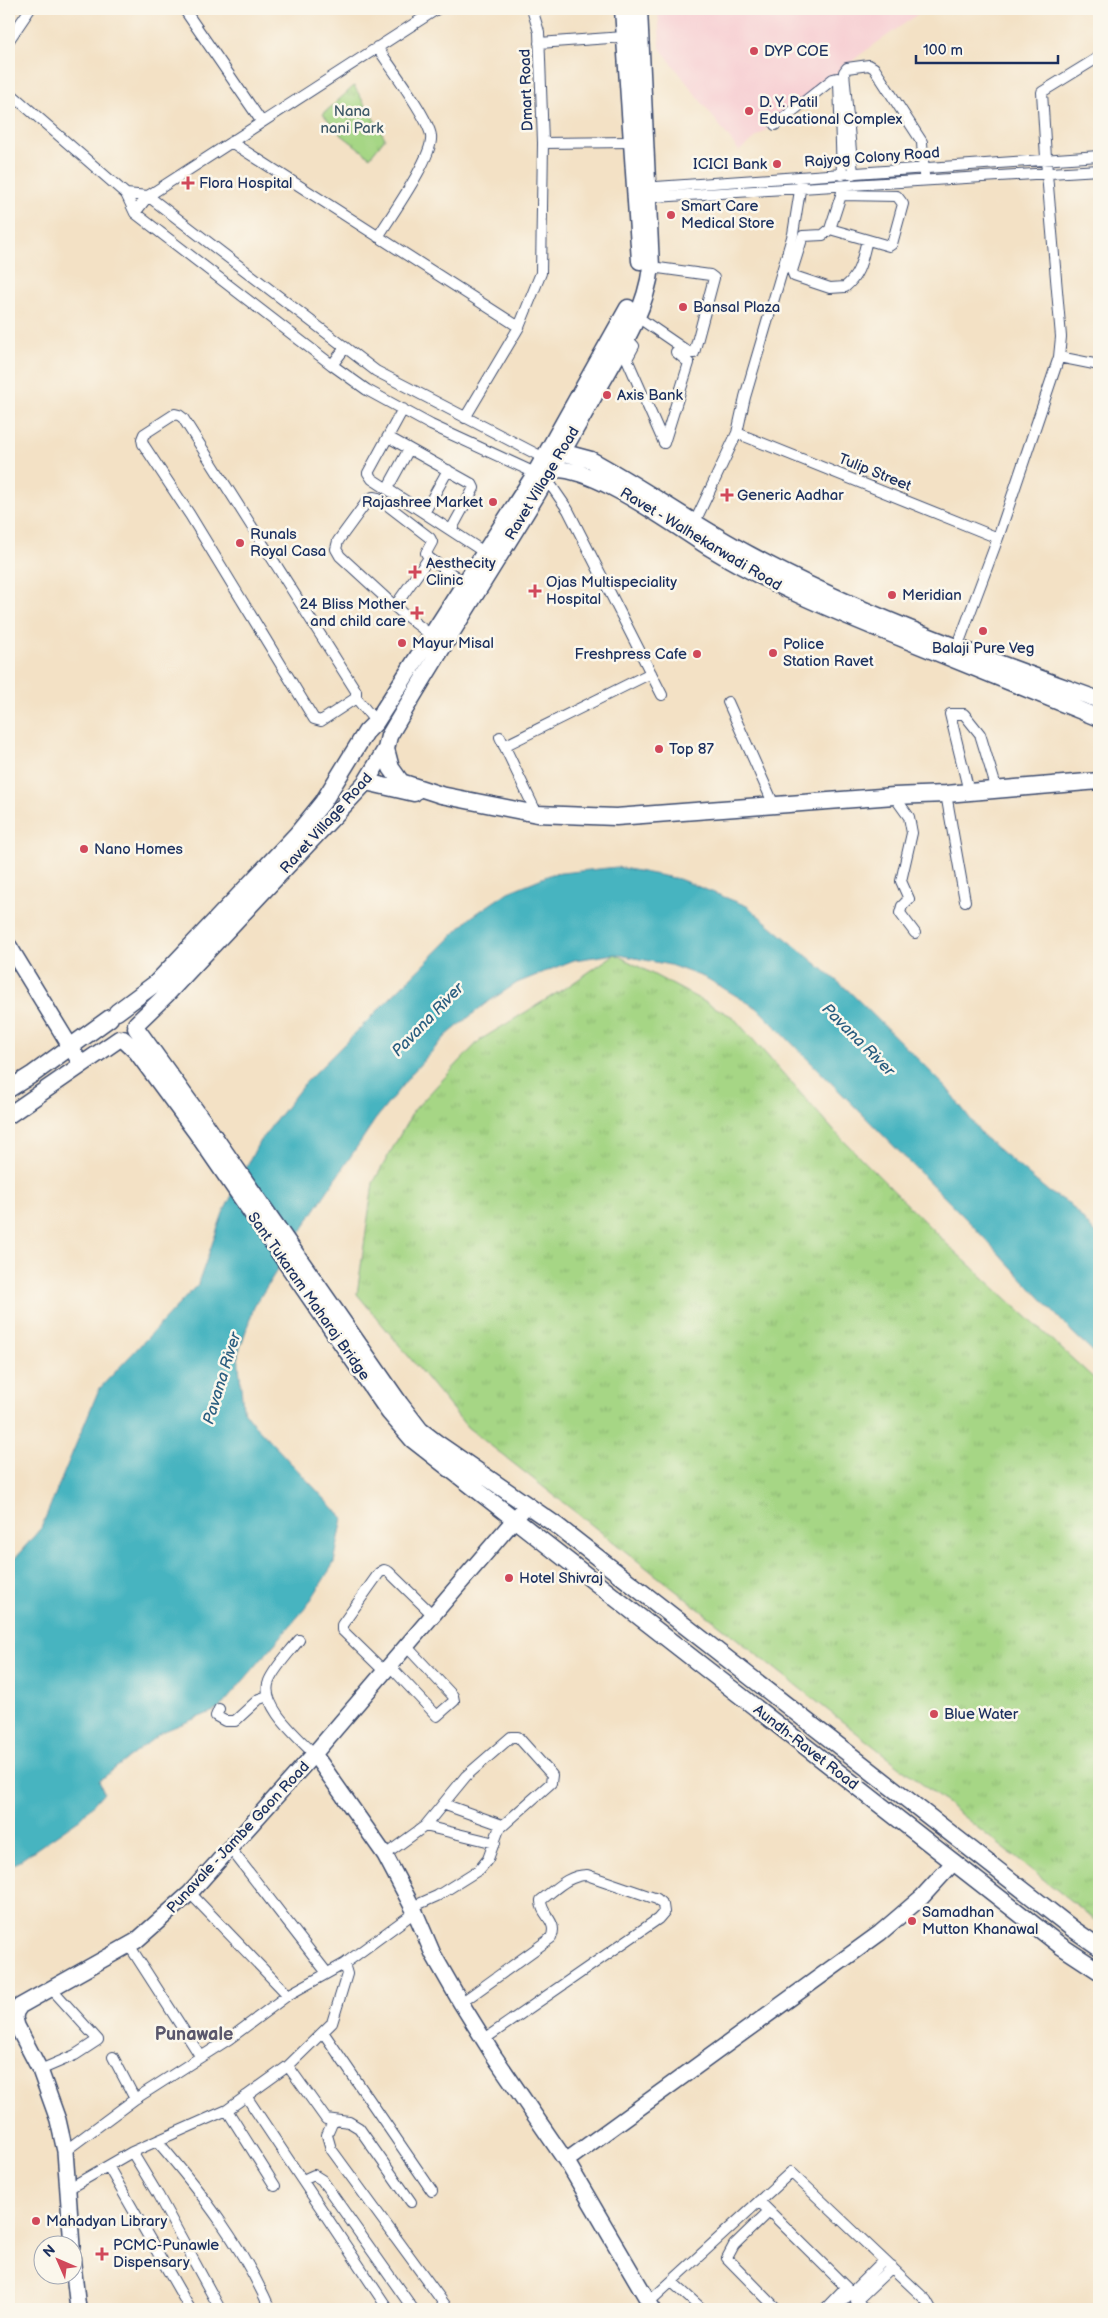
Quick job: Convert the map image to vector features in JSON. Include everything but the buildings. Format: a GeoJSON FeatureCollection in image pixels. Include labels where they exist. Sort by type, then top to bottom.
{"type":"FeatureCollection","features":[{"type":"Feature","properties":{"kind":"main road","name":"Ravet Village Road"},"geometry":{"type":"LineString","coordinates":[[561,452],[632,326],[647,288],[651,267],[642,193],[631,142],[623,9]]}},
{"type":"Feature","properties":{"kind":"main road","name":"Ravet Village Road"},"geometry":{"type":"LineString","coordinates":[[136,1026],[364,785],[544,469],[624,319],[638,280],[640,263],[642,193],[639,9]]}},
{"type":"Feature","properties":{"kind":"main road"},"geometry":{"type":"LineString","coordinates":[[544,469],[561,452]]}},
{"type":"Feature","properties":{"kind":"main road","name":"Ravet - Walhekarwadi Road"},"geometry":{"type":"LineString","coordinates":[[561,452],[591,460],[790,592],[955,653],[1099,700]]}},
{"type":"Feature","properties":{"kind":"main road","name":"Ravet Village Road"},"geometry":{"type":"LineString","coordinates":[[113,1015],[156,983],[222,915],[323,802],[340,778],[342,771],[366,732],[374,725],[484,552],[544,469]]}},
{"type":"Feature","properties":{"kind":"main road","name":"Ravet - Walhekarwadi Road"},"geometry":{"type":"LineString","coordinates":[[544,469],[587,475],[692,528]]}},
{"type":"Feature","properties":{"kind":"main road","name":"Ravet - Walhekarwadi Road"},"geometry":{"type":"LineString","coordinates":[[955,653],[1099,718]]}},
{"type":"Feature","properties":{"kind":"main road"},"geometry":{"type":"LineString","coordinates":[[374,725],[383,728],[388,743],[391,768],[398,779],[441,795]]}},
{"type":"Feature","properties":{"kind":"main road"},"geometry":{"type":"LineString","coordinates":[[340,778],[353,791],[364,785],[441,795],[537,814],[616,817],[894,796],[946,794],[1099,781]]}},
{"type":"Feature","properties":{"kind":"main road"},"geometry":{"type":"LineString","coordinates":[[9,1089],[113,1015],[130,1013],[136,1026],[201,1128]]}},
{"type":"Feature","properties":{"kind":"main road"},"geometry":{"type":"LineString","coordinates":[[113,1015],[109,1030],[137,1052],[201,1128]]}},
{"type":"Feature","properties":{"kind":"main road"},"geometry":{"type":"LineString","coordinates":[[9,1115],[81,1064],[121,1039],[131,1036],[136,1026]]}},
{"type":"Feature","properties":{"kind":"main road","name":"Sant Tukaram Maharaj Bridge"},"geometry":{"type":"LineString","coordinates":[[201,1128],[433,1448]]}},
{"type":"Feature","properties":{"kind":"main road","name":"Aundh-Ravet Road"},"geometry":{"type":"LineString","coordinates":[[433,1448],[556,1525],[1065,1923],[1099,1947]]}},
{"type":"Feature","properties":{"kind":"main road","name":"Aundh-Ravet Road"},"geometry":{"type":"LineString","coordinates":[[433,1448],[514,1520],[1061,1946],[1099,1971]]}},
{"type":"Feature","properties":{"kind":"street"},"geometry":{"type":"LineString","coordinates":[[9,40],[30,9]]}},
{"type":"Feature","properties":{"kind":"street"},"geometry":{"type":"LineString","coordinates":[[184,9],[261,121]]}},
{"type":"Feature","properties":{"kind":"street"},"geometry":{"type":"LineString","coordinates":[[135,213],[148,196],[377,47],[425,12],[437,9]]}},
{"type":"Feature","properties":{"kind":"street","name":"Dmart Road"},"geometry":{"type":"LineString","coordinates":[[532,9],[538,24],[543,143],[631,142]]}},
{"type":"Feature","properties":{"kind":"street"},"geometry":{"type":"LineString","coordinates":[[539,43],[624,37]]}},
{"type":"Feature","properties":{"kind":"street"},"geometry":{"type":"LineString","coordinates":[[377,47],[426,122],[431,137],[427,156],[378,238]]}},
{"type":"Feature","properties":{"kind":"street"},"geometry":{"type":"LineString","coordinates":[[955,653],[998,538],[1059,357],[1061,337],[1060,304],[1046,174],[1042,92],[1099,57]]}},
{"type":"Feature","properties":{"kind":"street"},"geometry":{"type":"LineString","coordinates":[[853,174],[844,72],[847,68],[869,64],[874,68],[922,142],[924,181]]}},
{"type":"Feature","properties":{"kind":"street"},"geometry":{"type":"LineString","coordinates":[[775,126],[833,79],[837,78],[839,81],[842,175]]}},
{"type":"Feature","properties":{"kind":"street"},"geometry":{"type":"LineString","coordinates":[[9,92],[126,194],[135,213],[332,366],[367,390],[403,410],[544,469]]}},
{"type":"Feature","properties":{"kind":"street"},"geometry":{"type":"LineString","coordinates":[[231,142],[519,327]]}},
{"type":"Feature","properties":{"kind":"street"},"geometry":{"type":"LineString","coordinates":[[465,418],[519,327],[538,282],[543,263],[543,143]]}},
{"type":"Feature","properties":{"kind":"street","name":"Rajyog Colony Road"},"geometry":{"type":"LineString","coordinates":[[642,193],[656,187],[1099,156]]}},
{"type":"Feature","properties":{"kind":"street","name":"Rajyog Colony Road"},"geometry":{"type":"LineString","coordinates":[[642,193],[655,197],[802,188],[843,190],[924,181],[1099,170]]}},
{"type":"Feature","properties":{"kind":"street"},"geometry":{"type":"LineString","coordinates":[[692,528],[737,432],[745,397],[793,234],[802,188],[801,178]]}},
{"type":"Feature","properties":{"kind":"street"},"geometry":{"type":"LineString","coordinates":[[830,229],[889,246],[892,244],[903,204],[902,199],[897,196],[843,190],[830,229],[823,235],[803,236],[792,271],[794,276],[830,288],[846,287],[856,277],[867,240]]}},
{"type":"Feature","properties":{"kind":"street"},"geometry":{"type":"LineString","coordinates":[[126,194],[148,196],[376,371],[465,418],[544,469],[562,499],[662,695]]}},
{"type":"Feature","properties":{"kind":"street"},"geometry":{"type":"LineString","coordinates":[[632,326],[690,353],[694,352],[714,278],[710,275],[651,267]]}},
{"type":"Feature","properties":{"kind":"street"},"geometry":{"type":"LineString","coordinates":[[632,326],[690,363],[664,443],[628,359],[634,346],[632,326]]}},
{"type":"Feature","properties":{"kind":"street"},"geometry":{"type":"LineString","coordinates":[[332,366],[345,348]]}},
{"type":"Feature","properties":{"kind":"street"},"geometry":{"type":"LineString","coordinates":[[1059,357],[1099,365]]}},
{"type":"Feature","properties":{"kind":"street"},"geometry":{"type":"LineString","coordinates":[[403,410],[368,474],[372,480],[484,552]]}},
{"type":"Feature","properties":{"kind":"street"},"geometry":{"type":"LineString","coordinates":[[356,698],[322,721],[314,719],[190,515],[143,444],[144,434],[174,414],[179,414],[183,418],[356,691],[356,698],[374,725]]}},
{"type":"Feature","properties":{"kind":"street","name":"Tulip Street"},"geometry":{"type":"LineString","coordinates":[[737,432],[998,538]]}},
{"type":"Feature","properties":{"kind":"street"},"geometry":{"type":"LineString","coordinates":[[388,437],[469,481],[474,488],[451,530]]}},
{"type":"Feature","properties":{"kind":"street"},"geometry":{"type":"LineString","coordinates":[[387,489],[410,449]]}},
{"type":"Feature","properties":{"kind":"street"},"geometry":{"type":"LineString","coordinates":[[424,513],[448,470]]}},
{"type":"Feature","properties":{"kind":"street"},"geometry":{"type":"LineString","coordinates":[[431,635],[395,606],[340,556],[336,549],[338,541],[368,500],[373,497],[378,498],[430,538],[432,542],[426,552],[429,558],[465,583]]}},
{"type":"Feature","properties":{"kind":"street"},"geometry":{"type":"LineString","coordinates":[[395,606],[429,558]]}},
{"type":"Feature","properties":{"kind":"street"},"geometry":{"type":"LineString","coordinates":[[537,814],[502,742],[651,673]]}},
{"type":"Feature","properties":{"kind":"street"},"geometry":{"type":"LineString","coordinates":[[728,702],[774,805]]}},
{"type":"Feature","properties":{"kind":"street"},"geometry":{"type":"LineString","coordinates":[[969,792],[950,714],[964,714],[980,734],[997,790]]}},
{"type":"Feature","properties":{"kind":"street"},"geometry":{"type":"LineString","coordinates":[[946,794],[966,901]]}},
{"type":"Feature","properties":{"kind":"street"},"geometry":{"type":"LineString","coordinates":[[894,796],[908,817],[912,833],[901,881],[909,899],[902,906],[900,913],[915,932]]}},
{"type":"Feature","properties":{"kind":"street"},"geometry":{"type":"LineString","coordinates":[[9,946],[81,1064]]}},
{"type":"Feature","properties":{"kind":"street","name":"Punavale - Jambe Gaon Road"},"geometry":{"type":"LineString","coordinates":[[71,2236],[66,2190],[65,2151],[58,2120],[40,2070],[15,2018],[16,2012],[20,2006],[129,1946],[190,1893],[407,1647],[526,1506]]}},
{"type":"Feature","properties":{"kind":"street"},"geometry":{"type":"LineString","coordinates":[[407,1647],[453,1696],[454,1701],[437,1716],[342,1630],[342,1625],[379,1573],[384,1570],[389,1572],[433,1616]]}},
{"type":"Feature","properties":{"kind":"street"},"geometry":{"type":"LineString","coordinates":[[299,1640],[269,1681],[268,1696],[275,1712],[314,1754],[385,1855],[413,1909],[433,1954],[483,2040],[566,2161],[651,2306],[672,2282],[791,2172],[926,2300],[931,2309]]}},
{"type":"Feature","properties":{"kind":"street"},"geometry":{"type":"LineString","coordinates":[[219,1708],[216,1716],[225,1721],[234,1722],[259,1699],[268,1696]]}},
{"type":"Feature","properties":{"kind":"street"},"geometry":{"type":"LineString","coordinates":[[65,2151],[135,2099],[262,2016],[288,1995],[344,1964],[413,1909],[480,1869],[488,1859],[495,1843],[496,1835],[502,1825],[553,1779],[552,1775],[515,1736],[466,1776],[425,1826],[385,1855]]}},
{"type":"Feature","properties":{"kind":"street"},"geometry":{"type":"LineString","coordinates":[[443,1804],[502,1825]]}},
{"type":"Feature","properties":{"kind":"street"},"geometry":{"type":"LineString","coordinates":[[425,1826],[495,1843]]}},
{"type":"Feature","properties":{"kind":"street"},"geometry":{"type":"LineString","coordinates":[[230,1848],[327,1972]]}},
{"type":"Feature","properties":{"kind":"street"},"geometry":{"type":"LineString","coordinates":[[566,2161],[880,1933],[922,1897],[954,1862]]}},
{"type":"Feature","properties":{"kind":"street"},"geometry":{"type":"LineString","coordinates":[[461,2002],[551,1938],[554,1932],[552,1921],[541,1906],[541,1900],[566,1880],[577,1875],[587,1875],[657,1900],[663,1905],[664,1912],[658,1919],[483,2040]]}},
{"type":"Feature","properties":{"kind":"street"},"geometry":{"type":"LineString","coordinates":[[190,1893],[288,1995]]}},
{"type":"Feature","properties":{"kind":"street"},"geometry":{"type":"LineString","coordinates":[[129,1946],[201,2057]]}},
{"type":"Feature","properties":{"kind":"street"},"geometry":{"type":"LineString","coordinates":[[66,2190],[132,2152],[227,2110],[288,2066],[332,2023],[347,1974],[344,1964]]}},
{"type":"Feature","properties":{"kind":"street"},"geometry":{"type":"LineString","coordinates":[[40,2070],[75,2055],[98,2040],[52,1988]]}},
{"type":"Feature","properties":{"kind":"street"},"geometry":{"type":"LineString","coordinates":[[323,2032],[432,2191]]}},
{"type":"Feature","properties":{"kind":"street"},"geometry":{"type":"LineString","coordinates":[[114,2057],[135,2099]]}},
{"type":"Feature","properties":{"kind":"street"},"geometry":{"type":"LineString","coordinates":[[288,2066],[323,2115],[333,2121],[349,2122],[359,2128],[411,2202]]}},
{"type":"Feature","properties":{"kind":"street"},"geometry":{"type":"LineString","coordinates":[[246,2096],[388,2309]]}},
{"type":"Feature","properties":{"kind":"street"},"geometry":{"type":"LineString","coordinates":[[227,2110],[275,2186]]}},
{"type":"Feature","properties":{"kind":"street"},"geometry":{"type":"LineString","coordinates":[[333,2121],[327,2135],[331,2149],[448,2309]]}},
{"type":"Feature","properties":{"kind":"street"},"geometry":{"type":"LineString","coordinates":[[158,2142],[210,2206],[252,2271],[270,2309]]}},
{"type":"Feature","properties":{"kind":"street"},"geometry":{"type":"LineString","coordinates":[[132,2152],[158,2195],[220,2309]]}},
{"type":"Feature","properties":{"kind":"street"},"geometry":{"type":"LineString","coordinates":[[108,2166],[190,2309]]}},
{"type":"Feature","properties":{"kind":"street"},"geometry":{"type":"LineString","coordinates":[[303,2180],[314,2175],[322,2180],[413,2309]]}},
{"type":"Feature","properties":{"kind":"street"},"geometry":{"type":"LineString","coordinates":[[759,2201],[848,2290]]}},
{"type":"Feature","properties":{"kind":"street"},"geometry":{"type":"LineString","coordinates":[[769,2211],[734,2245],[726,2258],[777,2309]]}},
{"type":"Feature","properties":{"kind":"street"},"geometry":{"type":"LineString","coordinates":[[825,2309],[848,2290],[888,2263]]}},
{"type":"Feature","properties":{"kind":"street"},"geometry":{"type":"LineString","coordinates":[[865,2309],[856,2301],[888,2263]]}},
{"type":"Feature","properties":{"kind":"street"},"geometry":{"type":"LineString","coordinates":[[672,2282],[702,2309]]}},
{"type":"Feature","properties":{"kind":"street"},"geometry":{"type":"LineString","coordinates":[[75,2286],[78,2309]]}},
{"type":"Feature","properties":{"kind":"street"},"geometry":{"type":"LineString","coordinates":[[835,2309],[848,2290]]}},
{"type":"Feature","properties":{"kind":"shaded area","name":"D. Y. Patil Educational Complex"},"geometry":{"type":"Polygon","coordinates":[[[658,9],[925,9],[861,54],[739,151],[660,48],[658,9]]]}},
{"type":"Feature","properties":{"kind":"green space","name":"Nana nani Park"},"geometry":{"type":"Polygon","coordinates":[[[354,86],[385,138],[370,157],[339,133],[323,114],[354,86]]]}},
{"type":"Feature","properties":{"kind":"green space"},"geometry":{"type":"Polygon","coordinates":[[[615,954],[733,1017],[835,1132],[952,1249],[1099,1383],[1099,1923],[467,1427],[357,1294],[373,1183],[414,1110],[480,1040],[570,985],[615,954]]]}},
{"type":"Feature","properties":{"kind":"water","name":"Pavana River"},"geometry":{"type":"Polygon","coordinates":[[[617,867],[679,879],[747,906],[849,991],[946,1087],[984,1137],[1049,1192],[1070,1204],[1092,1230],[1099,1235],[1099,1357],[1073,1333],[972,1225],[757,1008],[706,978],[670,965],[615,954],[574,960],[517,983],[485,1004],[447,1035],[413,1072],[375,1120],[312,1214],[254,1307],[238,1354],[243,1409],[254,1424],[343,1518],[334,1563],[307,1606],[219,1709],[162,1732],[99,1781],[104,1792],[81,1818],[9,1868],[9,1565],[41,1528],[99,1389],[198,1284],[223,1213],[259,1142],[304,1084],[470,918],[508,892],[552,874],[617,867]]]}},
{"type":"Feature","properties":{"kind":"place","name":"DYP COE"},"geometry":{"type":"Point","coordinates":[754,51]}},
{"type":"Feature","properties":{"kind":"place","name":"D. Y. Patil Educational Complex"},"geometry":{"type":"Point","coordinates":[749,111]}},
{"type":"Feature","properties":{"kind":"place","name":"ICICI Bank"},"geometry":{"type":"Point","coordinates":[777,164]}},
{"type":"Feature","properties":{"kind":"place","name":"Flora Hospital"},"geometry":{"type":"Point","coordinates":[188,183]}},
{"type":"Feature","properties":{"kind":"place","name":"Smart Care Medical Store"},"geometry":{"type":"Point","coordinates":[671,215]}},
{"type":"Feature","properties":{"kind":"place","name":"Bansal Plaza"},"geometry":{"type":"Point","coordinates":[683,307]}},
{"type":"Feature","properties":{"kind":"place","name":"Axis Bank"},"geometry":{"type":"Point","coordinates":[607,395]}},
{"type":"Feature","properties":{"kind":"place","name":"Generic Aadhar"},"geometry":{"type":"Point","coordinates":[727,495]}},
{"type":"Feature","properties":{"kind":"place","name":"Rajashree Market"},"geometry":{"type":"Point","coordinates":[493,502]}},
{"type":"Feature","properties":{"kind":"place","name":"Runals Royal Casa"},"geometry":{"type":"Point","coordinates":[240,543]}},
{"type":"Feature","properties":{"kind":"place","name":"Aesthecity Clinic"},"geometry":{"type":"Point","coordinates":[415,572]}},
{"type":"Feature","properties":{"kind":"place","name":"Ojas Multispeciality Hospital"},"geometry":{"type":"Point","coordinates":[535,591]}},
{"type":"Feature","properties":{"kind":"place","name":"Meridian"},"geometry":{"type":"Point","coordinates":[892,595]}},
{"type":"Feature","properties":{"kind":"place","name":"24 Bliss Mother and child care"},"geometry":{"type":"Point","coordinates":[417,613]}},
{"type":"Feature","properties":{"kind":"place","name":"Balaji Pure Veg"},"geometry":{"type":"Point","coordinates":[983,631]}},
{"type":"Feature","properties":{"kind":"place","name":"Mayur Misal"},"geometry":{"type":"Point","coordinates":[402,643]}},
{"type":"Feature","properties":{"kind":"place","name":"Police Station Ravet"},"geometry":{"type":"Point","coordinates":[773,653]}},
{"type":"Feature","properties":{"kind":"place","name":"Freshpress Cafe"},"geometry":{"type":"Point","coordinates":[697,654]}},
{"type":"Feature","properties":{"kind":"place","name":"Top 87"},"geometry":{"type":"Point","coordinates":[659,749]}},
{"type":"Feature","properties":{"kind":"place","name":"Nano Homes"},"geometry":{"type":"Point","coordinates":[84,849]}},
{"type":"Feature","properties":{"kind":"place","name":"Hotel Shivraj"},"geometry":{"type":"Point","coordinates":[509,1578]}},
{"type":"Feature","properties":{"kind":"place","name":"Blue Water"},"geometry":{"type":"Point","coordinates":[934,1714]}},
{"type":"Feature","properties":{"kind":"place","name":"Samadhan Mutton Khanawal"},"geometry":{"type":"Point","coordinates":[912,1921]}},
{"type":"Feature","properties":{"kind":"place","name":"Mahadyan Library"},"geometry":{"type":"Point","coordinates":[36,2221]}},
{"type":"Feature","properties":{"kind":"place","name":"PCMC-Punawle Dispensary"},"geometry":{"type":"Point","coordinates":[102,2254]}},
{"type":"Feature","properties":{"kind":"district","name":"Punawale"},"geometry":{"type":"Point","coordinates":[194,2034]}}]}
